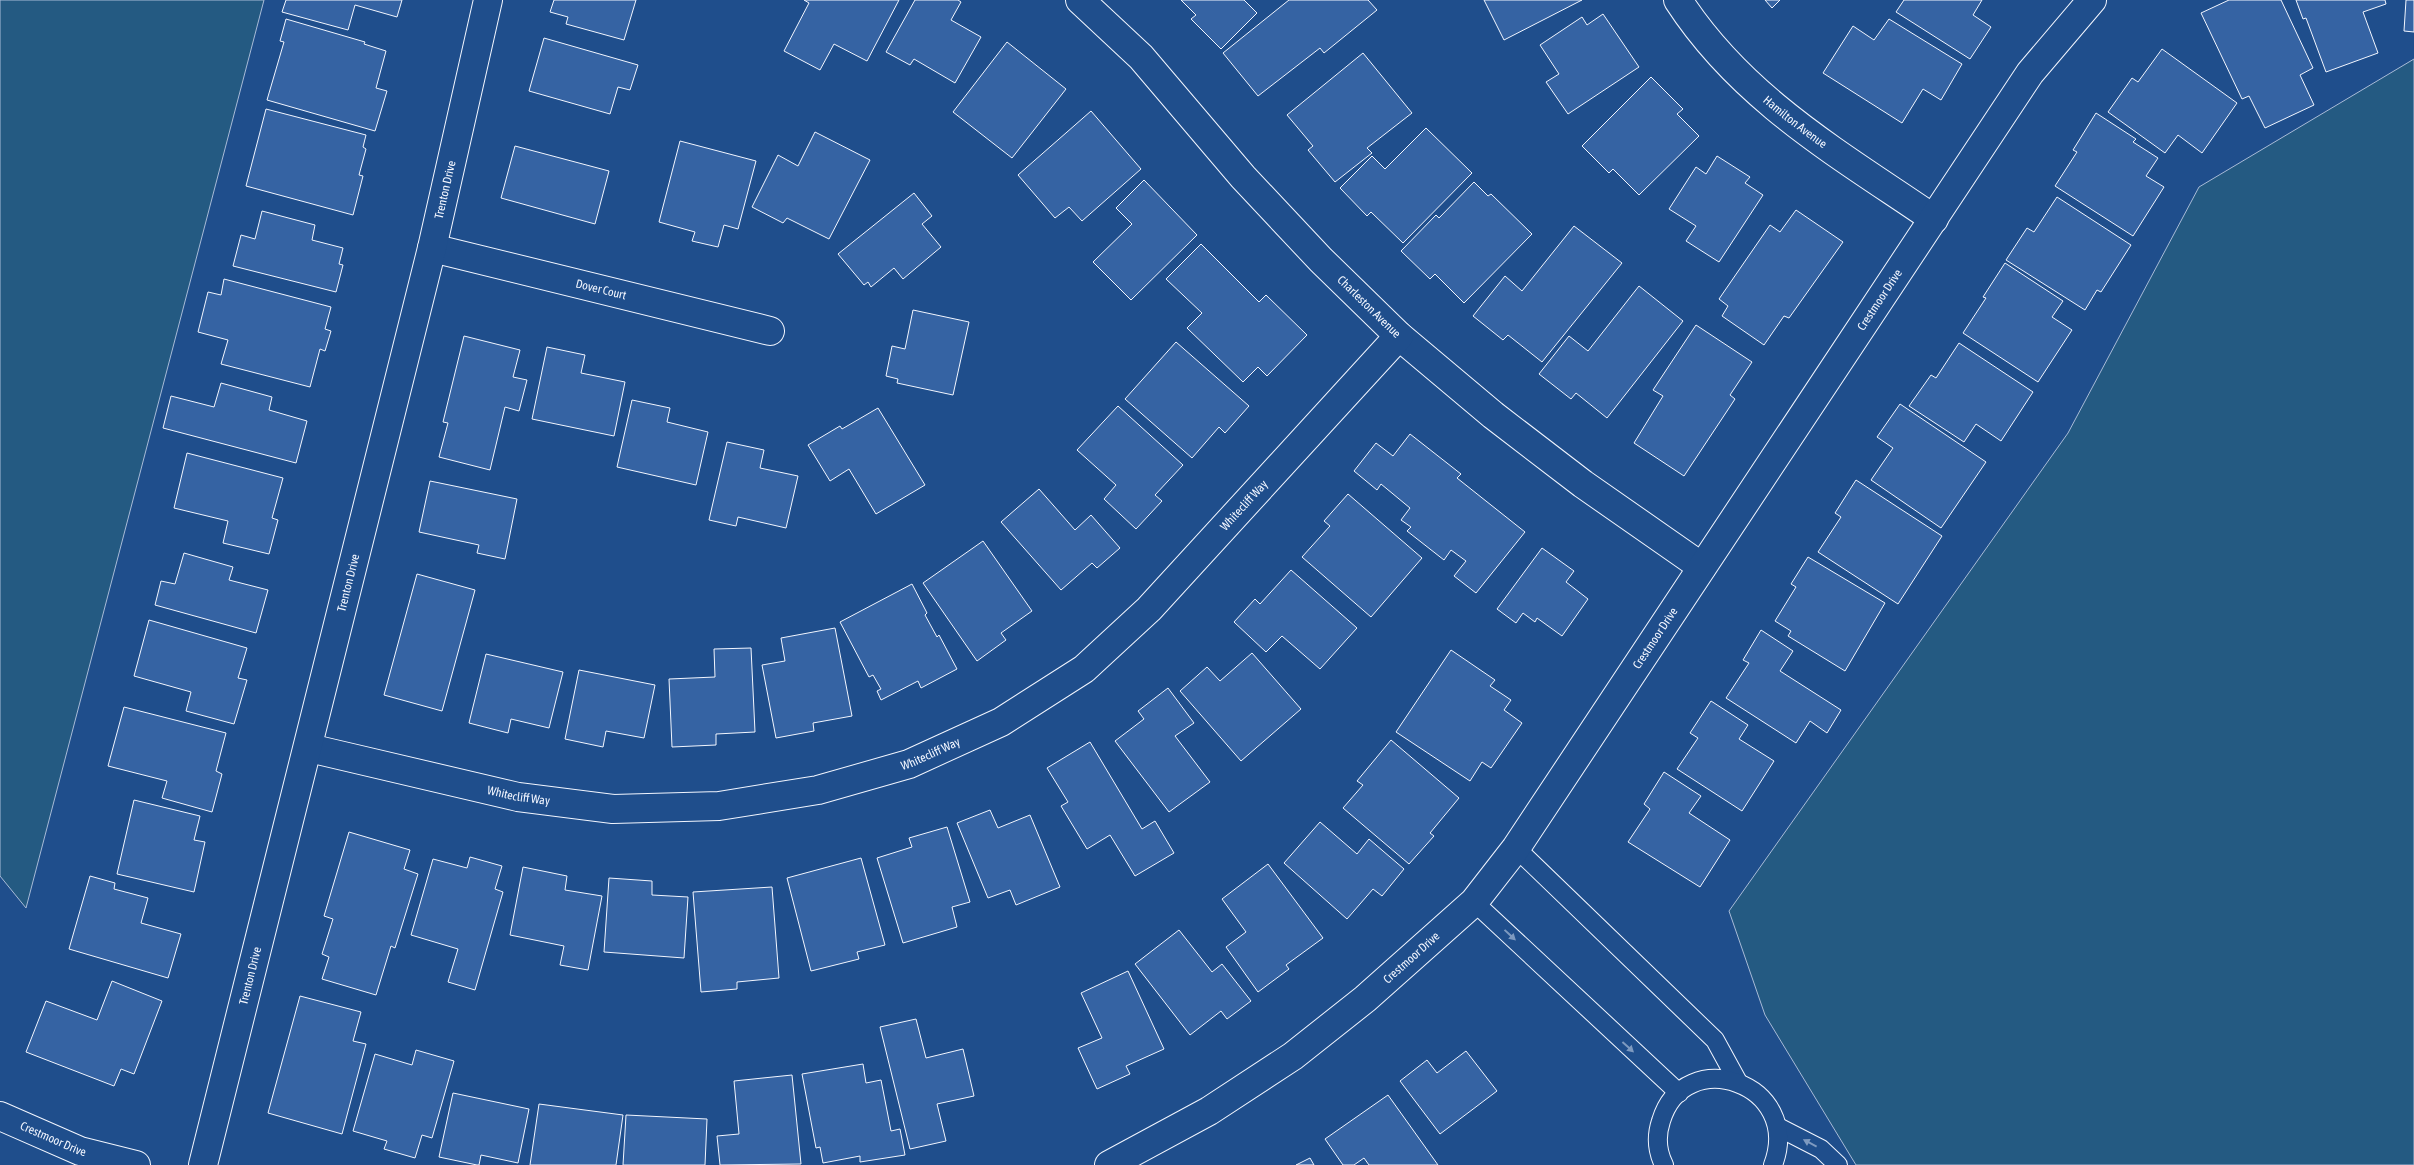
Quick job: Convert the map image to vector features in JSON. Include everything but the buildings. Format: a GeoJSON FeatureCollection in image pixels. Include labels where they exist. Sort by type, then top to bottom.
{"type":"FeatureCollection","features":[{"type":"Feature","properties":{"kind":"street","name":"Trenton Drive"},"geometry":{"type":"LineString","coordinates":[[204,1165],[432,248],[488,0]]}},
{"type":"Feature","properties":{"kind":"street","name":"Charleston Avenue"},"geometry":{"type":"LineString","coordinates":[[1080,0],[1141,57],[1243,176],[1321,260],[1399,336],[1493,415],[1582,484],[1702,567]]}},
{"type":"Feature","properties":{"kind":"street","name":"Hamilton Avenue"},"geometry":{"type":"LineString","coordinates":[[1678,0],[1694,26],[1741,78],[1792,122],[1934,219]]}},
{"type":"Feature","properties":{"kind":"street","name":"Crestmoor Drive"},"geometry":{"type":"LineString","coordinates":[[1109,1165],[1209,1111],[1293,1056],[1365,999],[1474,902],[1516,848],[2030,73],[2092,0]]}},
{"type":"Feature","properties":{"kind":"street","name":"Dover Court"},"geometry":{"type":"LineString","coordinates":[[432,248],[770,331]]}},
{"type":"Feature","properties":{"kind":"street","name":"Whitecliff Way"},"geometry":{"type":"LineString","coordinates":[[309,748],[518,797],[613,809],[719,806],[818,790],[909,764],[1002,722],[1084,669],[1149,609],[1399,336]]}},
{"type":"Feature","properties":{"kind":"street","name":"Crestmoor Drive"},"geometry":{"type":"LineString","coordinates":[[0,1116],[80,1151],[136,1165]]}},
{"type":"Feature","properties":{"kind":"lane"},"geometry":{"type":"LineString","coordinates":[[1516,848],[1715,1040],[1738,1082]]}},
{"type":"Feature","properties":{"kind":"lane"},"geometry":{"type":"LineString","coordinates":[[1474,902],[1679,1093]]}},
{"type":"Feature","properties":{"kind":"lane"},"geometry":{"type":"LineString","coordinates":[[1664,1165],[1658,1148],[1659,1127],[1666,1108],[1679,1093],[1697,1082],[1718,1078],[1748,1086],[1764,1099],[1778,1127],[1778,1147],[1773,1165]]}},
{"type":"Feature","properties":{"kind":"lane"},"geometry":{"type":"LineString","coordinates":[[1778,1127],[1821,1149],[1838,1165]]}},
{"type":"Feature","properties":{"kind":"shaded area"},"geometry":{"type":"Polygon","coordinates":[[[0,0],[264,0],[26,908],[0,876],[0,0]]]}},
{"type":"Feature","properties":{"kind":"shaded area"},"geometry":{"type":"Polygon","coordinates":[[[2414,59],[2414,1165],[1856,1165],[1765,1015],[1729,911],[2068,433],[2199,187],[2414,59]]]}}]}
